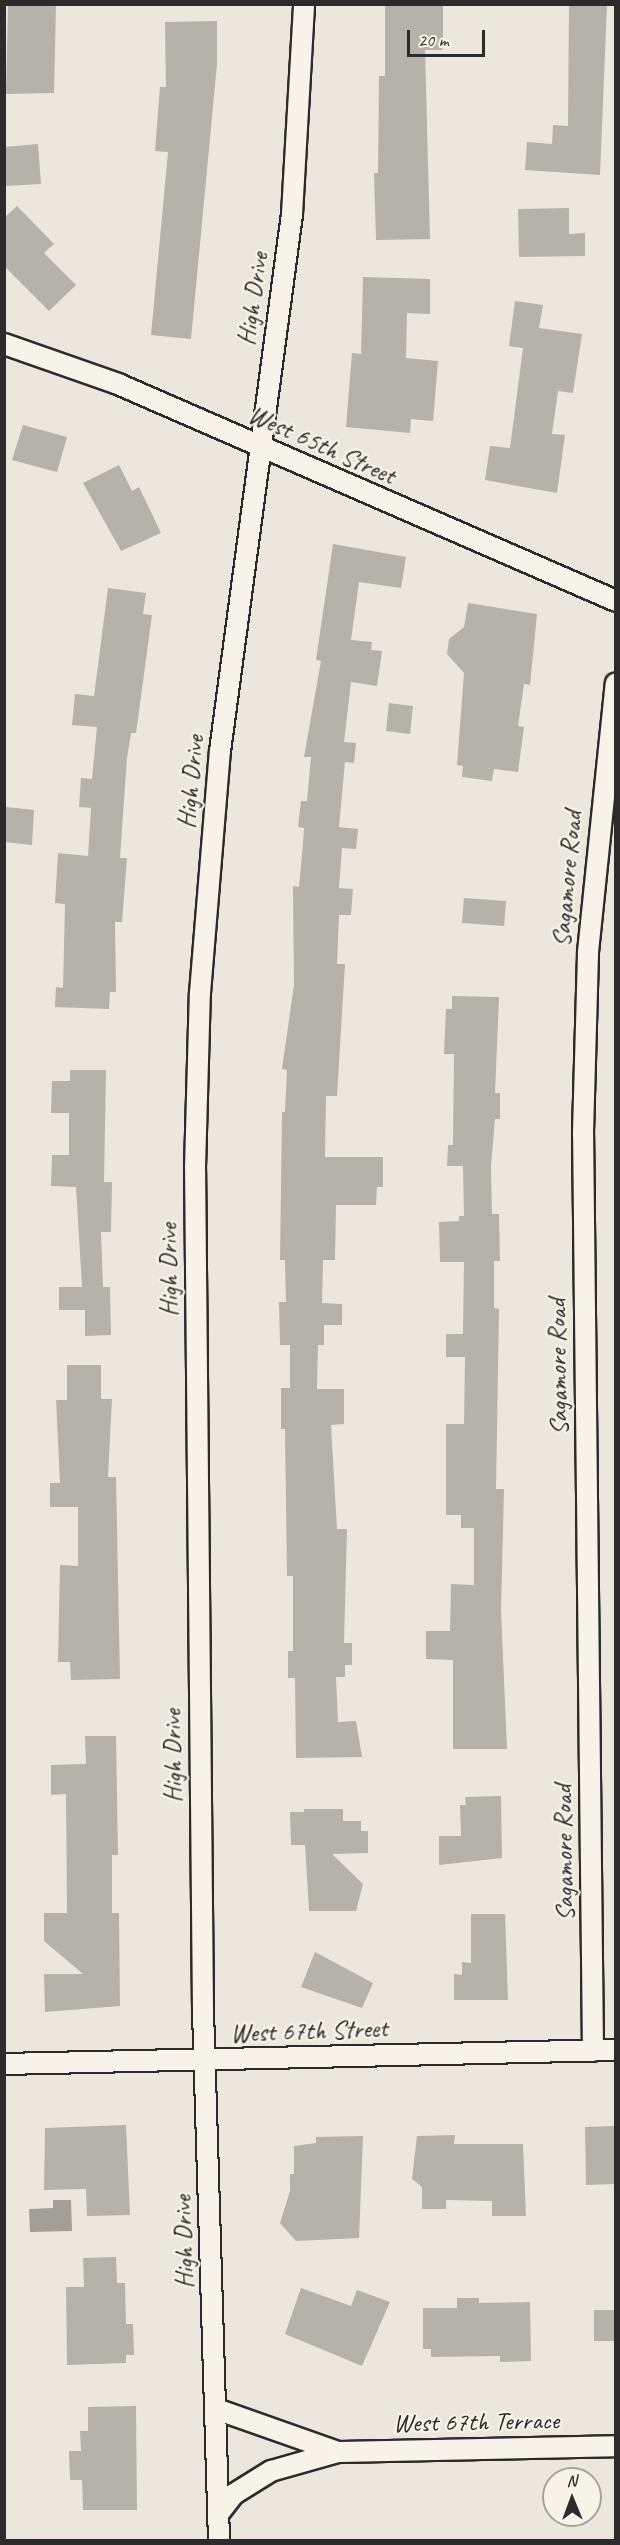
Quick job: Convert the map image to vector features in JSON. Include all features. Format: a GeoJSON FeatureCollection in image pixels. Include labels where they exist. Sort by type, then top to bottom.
{"type":"FeatureCollection","features":[{"type":"Feature","properties":{"kind":"street","name":"High Drive"},"geometry":{"type":"LineString","coordinates":[[219,2541],[206,2061],[195,1168],[200,1004],[220,751],[292,214],[304,4]]}},
{"type":"Feature","properties":{"kind":"street","name":"West 65th Street"},"geometry":{"type":"LineString","coordinates":[[4,344],[118,384],[615,601]]}},
{"type":"Feature","properties":{"kind":"street","name":"Sagamore Road"},"geometry":{"type":"LineString","coordinates":[[593,2051],[582,1133],[588,952],[615,683]]}},
{"type":"Feature","properties":{"kind":"street","name":"West 67th Street"},"geometry":{"type":"LineString","coordinates":[[4,2064],[615,2050]]}},
{"type":"Feature","properties":{"kind":"street","name":"West 67th Terrace"},"geometry":{"type":"LineString","coordinates":[[216,2409],[338,2452]]}},
{"type":"Feature","properties":{"kind":"street","name":"West 67th Terrace"},"geometry":{"type":"LineString","coordinates":[[219,2513],[234,2494],[271,2470],[338,2452],[615,2446]]}},
{"type":"Feature","properties":{"kind":"shaded area"},"geometry":{"type":"Polygon","coordinates":[[[53,2200],[71,2200],[72,2231],[30,2232],[29,2209],[53,2208],[53,2200]]]}},
{"type":"Feature","properties":{"kind":"building"},"geometry":{"type":"Polygon","coordinates":[[[8,4],[56,4],[54,93],[6,94],[8,4]]]}},
{"type":"Feature","properties":{"kind":"building"},"geometry":{"type":"Polygon","coordinates":[[[385,4],[443,4],[443,50],[425,50],[430,239],[376,240],[374,173],[378,173],[379,76],[385,76],[385,4]]]}},
{"type":"Feature","properties":{"kind":"building"},"geometry":{"type":"Polygon","coordinates":[[[569,4],[607,4],[600,175],[525,170],[527,142],[552,144],[553,125],[568,126],[569,4]]]}},
{"type":"Feature","properties":{"kind":"building"},"geometry":{"type":"Polygon","coordinates":[[[217,21],[217,64],[191,339],[151,335],[168,152],[155,151],[160,87],[166,87],[165,22],[217,21]]]}},
{"type":"Feature","properties":{"kind":"building"},"geometry":{"type":"Polygon","coordinates":[[[38,144],[41,184],[4,186],[4,147],[38,144]]]}},
{"type":"Feature","properties":{"kind":"building"},"geometry":{"type":"Polygon","coordinates":[[[17,206],[54,244],[44,253],[76,285],[49,311],[4,266],[4,218],[17,206]]]}},
{"type":"Feature","properties":{"kind":"building"},"geometry":{"type":"Polygon","coordinates":[[[569,208],[569,234],[585,233],[585,256],[519,257],[518,209],[569,208]]]}},
{"type":"Feature","properties":{"kind":"building"},"geometry":{"type":"Polygon","coordinates":[[[363,277],[430,279],[430,314],[407,313],[406,358],[438,361],[433,421],[411,419],[410,433],[346,427],[352,353],[361,354],[363,277]]]}},
{"type":"Feature","properties":{"kind":"building"},"geometry":{"type":"Polygon","coordinates":[[[515,301],[543,305],[539,328],[582,334],[573,393],[558,391],[552,434],[565,435],[557,493],[485,480],[490,446],[510,448],[523,348],[509,346],[515,301]]]}},
{"type":"Feature","properties":{"kind":"building"},"geometry":{"type":"Polygon","coordinates":[[[23,425],[67,437],[57,472],[12,460],[23,425]]]}},
{"type":"Feature","properties":{"kind":"building"},"geometry":{"type":"Polygon","coordinates":[[[119,465],[132,491],[139,487],[161,533],[121,551],[83,483],[119,465]]]}},
{"type":"Feature","properties":{"kind":"building"},"geometry":{"type":"Polygon","coordinates":[[[333,544],[406,557],[401,588],[359,582],[351,640],[372,642],[371,650],[382,651],[377,686],[351,682],[344,742],[356,743],[354,763],[345,762],[339,827],[358,829],[356,849],[342,848],[339,888],[353,889],[351,915],[339,915],[337,964],[345,964],[337,1096],[326,1096],[325,1157],[383,1157],[383,1187],[377,1187],[376,1205],[336,1205],[335,1260],[323,1260],[322,1303],[342,1304],[342,1325],[324,1325],[324,1345],[318,1345],[317,1389],[344,1389],[344,1424],[331,1425],[337,1529],[347,1529],[344,1643],[352,1643],[352,1665],[345,1665],[345,1677],[336,1677],[338,1722],[356,1721],[362,1757],[296,1758],[295,1678],[288,1678],[288,1651],[293,1651],[293,1576],[287,1576],[285,1429],[281,1429],[281,1388],[290,1388],[290,1345],[280,1345],[279,1302],[286,1302],[285,1260],[280,1260],[282,1112],[285,1112],[287,1070],[282,1069],[294,985],[293,886],[299,887],[304,828],[298,827],[301,801],[307,801],[311,757],[304,757],[321,661],[316,660],[333,544]]]}},
{"type":"Feature","properties":{"kind":"building"},"geometry":{"type":"Polygon","coordinates":[[[108,588],[146,593],[143,614],[152,615],[136,733],[131,733],[127,758],[120,858],[127,858],[122,922],[115,922],[116,992],[110,992],[109,1009],[55,1007],[56,987],[63,988],[65,904],[55,903],[58,853],[88,856],[91,808],[79,807],[81,778],[92,779],[97,727],[72,725],[75,694],[94,696],[108,588]]]}},
{"type":"Feature","properties":{"kind":"building"},"geometry":{"type":"Polygon","coordinates":[[[468,603],[537,614],[530,685],[524,684],[518,726],[524,727],[518,772],[494,769],[492,781],[462,777],[463,766],[457,765],[464,673],[447,654],[449,639],[464,627],[468,603]]]}},
{"type":"Feature","properties":{"kind":"building"},"geometry":{"type":"Polygon","coordinates":[[[389,703],[413,706],[410,734],[386,731],[389,703]]]}},
{"type":"Feature","properties":{"kind":"building"},"geometry":{"type":"Polygon","coordinates":[[[6,807],[34,810],[32,845],[4,842],[6,807]]]}},
{"type":"Feature","properties":{"kind":"building"},"geometry":{"type":"Polygon","coordinates":[[[464,898],[506,901],[504,926],[462,923],[464,898]]]}},
{"type":"Feature","properties":{"kind":"building"},"geometry":{"type":"Polygon","coordinates":[[[452,996],[499,997],[495,1093],[500,1093],[500,1119],[495,1119],[491,1166],[492,1214],[499,1214],[500,1261],[494,1261],[494,1308],[499,1309],[496,1489],[504,1489],[501,1611],[507,1749],[453,1749],[453,1660],[426,1659],[426,1631],[450,1631],[451,1584],[474,1585],[474,1528],[461,1528],[461,1515],[446,1515],[446,1424],[464,1424],[465,1357],[446,1357],[446,1334],[463,1334],[464,1262],[440,1262],[439,1222],[459,1221],[459,1216],[464,1216],[463,1166],[447,1166],[448,1145],[453,1145],[454,1054],[444,1054],[446,1009],[452,1009],[452,996]]]}},
{"type":"Feature","properties":{"kind":"building"},"geometry":{"type":"Polygon","coordinates":[[[70,1070],[106,1070],[104,1182],[112,1182],[111,1232],[101,1232],[103,1287],[110,1287],[111,1335],[85,1336],[85,1310],[59,1310],[59,1287],[82,1287],[76,1187],[51,1186],[52,1155],[69,1155],[69,1113],[51,1113],[52,1081],[70,1081],[70,1070]]]}},
{"type":"Feature","properties":{"kind":"building"},"geometry":{"type":"Polygon","coordinates":[[[67,1365],[101,1365],[101,1399],[112,1399],[108,1477],[116,1477],[120,1679],[71,1680],[70,1662],[58,1662],[60,1565],[78,1566],[78,1507],[50,1507],[50,1483],[60,1483],[56,1400],[67,1400],[67,1365]]]}},
{"type":"Feature","properties":{"kind":"building"},"geometry":{"type":"Polygon","coordinates":[[[85,1736],[116,1736],[118,1855],[112,1855],[112,1913],[119,1913],[120,2006],[45,2012],[44,1974],[83,1974],[44,1941],[44,1913],[67,1913],[66,1794],[51,1795],[51,1765],[86,1764],[85,1736]]]}},
{"type":"Feature","properties":{"kind":"building"},"geometry":{"type":"Polygon","coordinates":[[[501,1796],[502,1858],[439,1865],[439,1836],[461,1836],[460,1805],[466,1805],[465,1797],[501,1796]]]}},
{"type":"Feature","properties":{"kind":"building"},"geometry":{"type":"Polygon","coordinates":[[[304,1809],[343,1809],[343,1821],[361,1821],[361,1831],[368,1831],[368,1853],[332,1854],[363,1884],[356,1911],[309,1911],[305,1845],[291,1845],[290,1812],[304,1812],[304,1809]]]}},
{"type":"Feature","properties":{"kind":"building"},"geometry":{"type":"Polygon","coordinates":[[[471,1914],[505,1914],[508,2000],[454,2000],[454,1974],[462,1975],[462,1962],[471,1963],[471,1914]]]}},
{"type":"Feature","properties":{"kind":"building"},"geometry":{"type":"Polygon","coordinates":[[[315,1952],[373,1983],[362,2008],[301,1987],[315,1952]]]}},
{"type":"Feature","properties":{"kind":"building"},"geometry":{"type":"Polygon","coordinates":[[[126,2125],[130,2215],[87,2216],[86,2189],[44,2190],[45,2128],[126,2125]]]}},
{"type":"Feature","properties":{"kind":"building"},"geometry":{"type":"Polygon","coordinates":[[[615,2126],[615,2184],[586,2185],[585,2127],[615,2126]]]}},
{"type":"Feature","properties":{"kind":"building"},"geometry":{"type":"Polygon","coordinates":[[[455,2135],[454,2144],[523,2144],[526,2216],[492,2216],[492,2201],[446,2200],[446,2209],[422,2209],[422,2187],[412,2179],[417,2136],[455,2135]]]}},
{"type":"Feature","properties":{"kind":"building"},"geometry":{"type":"Polygon","coordinates":[[[363,2136],[359,2238],[296,2241],[280,2223],[290,2191],[290,2174],[294,2174],[294,2146],[316,2143],[316,2137],[363,2136]]]}},
{"type":"Feature","properties":{"kind":"building"},"geometry":{"type":"Polygon","coordinates":[[[116,2257],[117,2283],[125,2283],[126,2324],[133,2324],[134,2355],[126,2355],[126,2363],[67,2365],[66,2287],[84,2287],[83,2258],[116,2257]]]}},
{"type":"Feature","properties":{"kind":"building"},"geometry":{"type":"Polygon","coordinates":[[[301,2288],[351,2306],[357,2290],[390,2302],[362,2366],[285,2334],[301,2288]]]}},
{"type":"Feature","properties":{"kind":"building"},"geometry":{"type":"Polygon","coordinates":[[[457,2298],[479,2298],[479,2303],[530,2302],[531,2361],[500,2362],[500,2356],[431,2357],[431,2349],[423,2349],[423,2308],[457,2308],[457,2298]]]}},
{"type":"Feature","properties":{"kind":"building"},"geometry":{"type":"Polygon","coordinates":[[[594,2310],[615,2310],[615,2341],[594,2341],[594,2310]]]}},
{"type":"Feature","properties":{"kind":"building"},"geometry":{"type":"Polygon","coordinates":[[[136,2406],[137,2510],[83,2510],[82,2480],[70,2480],[69,2451],[81,2451],[80,2431],[88,2431],[88,2407],[136,2406]]]}}]}
